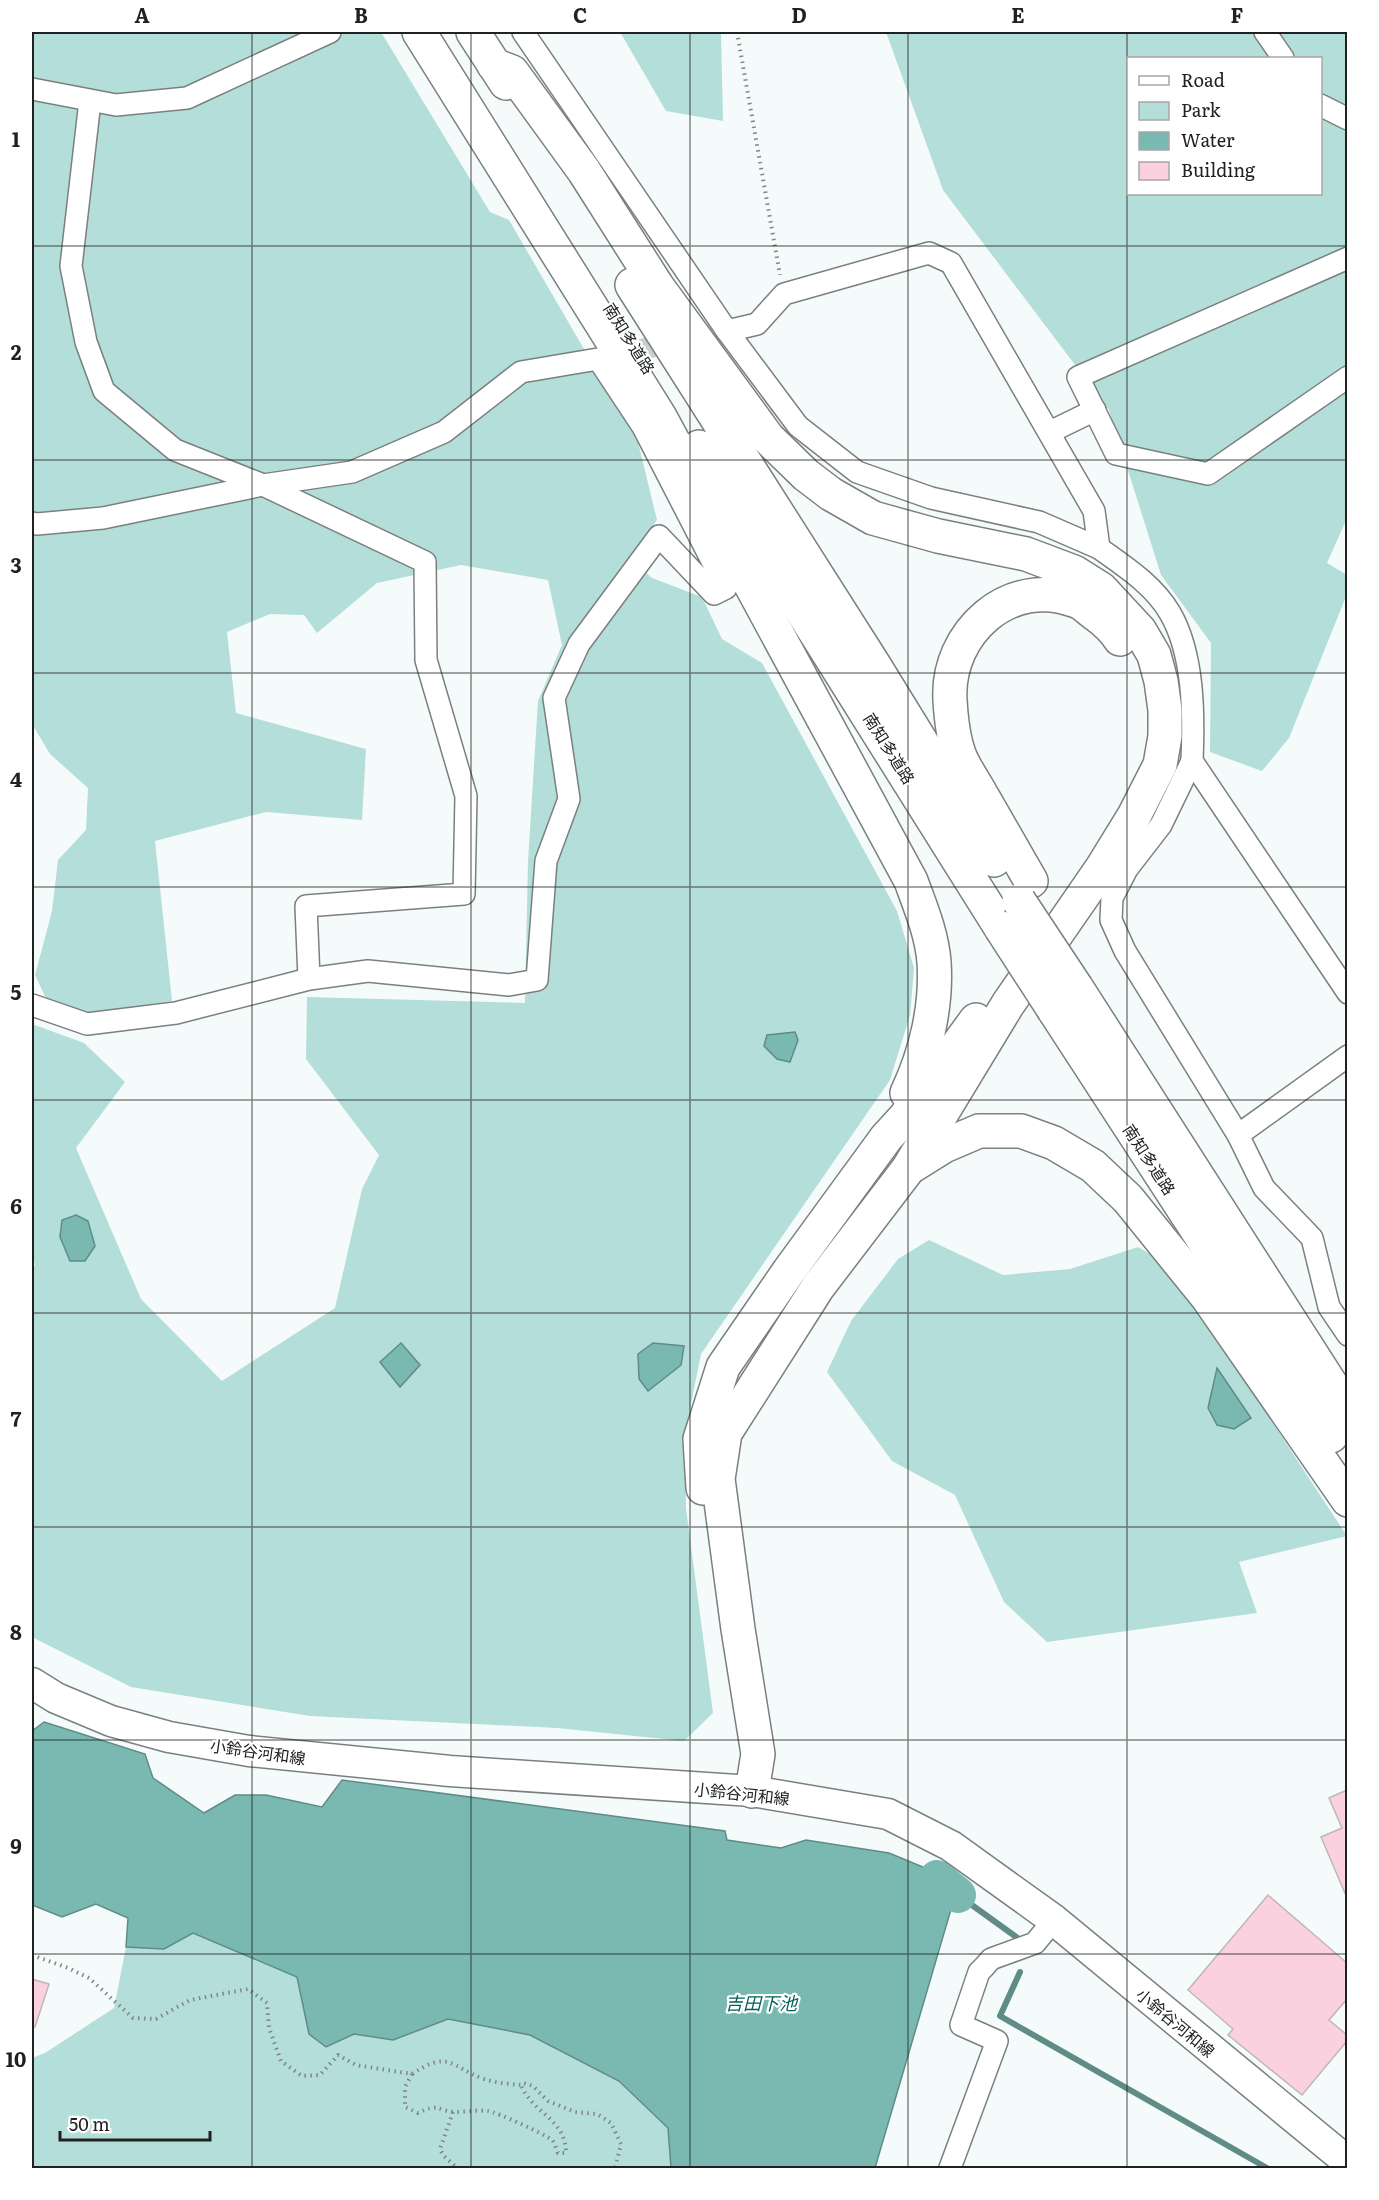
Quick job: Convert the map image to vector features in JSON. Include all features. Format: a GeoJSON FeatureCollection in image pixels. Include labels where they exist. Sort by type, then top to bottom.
{"type":"FeatureCollection","features":[{"type":"Feature","properties":{"kind":"highway"},"geometry":{"type":"LineString","coordinates":[[419,32],[660,417],[911,881],[924,917],[934,960],[933,1005],[924,1053],[886,1138]]}},
{"type":"Feature","properties":{"kind":"highway","name":"南知多道路"},"geometry":{"type":"LineString","coordinates":[[435,32],[832,657],[1001,928],[1070,986],[1185,1157],[1347,1411]]}},
{"type":"Feature","properties":{"kind":"highway","name":"南知多道路"},"geometry":{"type":"LineString","coordinates":[[473,32],[880,675],[1025,891],[1070,986],[1347,1463]]}},
{"type":"Feature","properties":{"kind":"highway"},"geometry":{"type":"LineString","coordinates":[[494,65],[512,72],[584,171],[657,286],[768,438],[806,475],[831,494],[873,518],[938,536],[1026,554],[1074,572],[1101,589],[1140,631],[1154,655],[1161,681],[1165,710],[1165,736],[1160,765],[1134,816],[1102,868],[1008,1004],[908,1168],[818,1287],[725,1433],[718,1479],[758,1754],[752,1791]]}},
{"type":"Feature","properties":{"kind":"highway"},"geometry":{"type":"LineString","coordinates":[[752,1791],[739,1759],[703,1505],[700,1439],[723,1367],[789,1271],[886,1138],[906,1116],[1084,866],[1118,813],[1135,779],[1143,739],[1145,699],[1134,659],[1112,626],[1077,601],[1042,594],[994,609],[976,625],[965,640],[951,672],[952,727],[959,755],[1025,891]]}},
{"type":"Feature","properties":{"kind":"highway"},"geometry":{"type":"LineString","coordinates":[[908,1168],[944,1146],[979,1131],[1021,1131],[1054,1143],[1093,1166],[1128,1199],[1208,1298],[1347,1500]]}},
{"type":"Feature","properties":{"kind":"main road","name":"小鈴谷河和線"},"geometry":{"type":"LineString","coordinates":[[32,1683],[56,1698],[111,1721],[169,1737],[249,1751],[450,1771],[752,1791],[888,1814],[951,1846],[1054,1920],[1347,2162]]}},
{"type":"Feature","properties":{"kind":"street"},"geometry":{"type":"LineString","coordinates":[[32,89],[116,105],[188,98],[330,32]]}},
{"type":"Feature","properties":{"kind":"street"},"geometry":{"type":"LineString","coordinates":[[523,32],[727,331],[798,426],[857,472],[932,498],[1039,522],[1099,548],[1141,579],[1170,612],[1185,647],[1194,719],[1192,761],[1161,825],[1127,869],[1112,898],[1111,920],[1125,951],[1238,1135],[1264,1188],[1312,1238],[1329,1307],[1347,1335]]}},
{"type":"Feature","properties":{"kind":"street"},"geometry":{"type":"LineString","coordinates":[[1265,32],[1282,57]]}},
{"type":"Feature","properties":{"kind":"street"},"geometry":{"type":"LineString","coordinates":[[90,101],[71,266],[86,342],[104,391],[175,450],[262,485],[425,562],[426,660],[466,796],[464,894],[306,906],[309,979]]}},
{"type":"Feature","properties":{"kind":"street"},"geometry":{"type":"LineString","coordinates":[[1322,106],[1347,119]]}},
{"type":"Feature","properties":{"kind":"street"},"geometry":{"type":"LineString","coordinates":[[727,331],[757,324],[784,294],[929,253],[951,263],[1094,510],[1099,548]]}},
{"type":"Feature","properties":{"kind":"street"},"geometry":{"type":"LineString","coordinates":[[1347,258],[1078,377],[1116,454],[1208,474],[1347,377]]}},
{"type":"Feature","properties":{"kind":"street"},"geometry":{"type":"LineString","coordinates":[[32,523],[103,518],[262,485],[352,472],[444,432],[521,372],[598,359],[643,427],[726,588],[714,594],[659,536],[579,644],[554,698],[569,799],[546,861],[537,980],[509,985],[368,971],[309,979],[176,1013],[87,1024],[32,1005]]}},
{"type":"Feature","properties":{"kind":"street"},"geometry":{"type":"LineString","coordinates":[[1050,432],[1095,410]]}},
{"type":"Feature","properties":{"kind":"street"},"geometry":{"type":"LineString","coordinates":[[1192,761],[1347,993]]}},
{"type":"Feature","properties":{"kind":"street"},"geometry":{"type":"LineString","coordinates":[[1238,1135],[1347,1056]]}},
{"type":"Feature","properties":{"kind":"street"},"geometry":{"type":"LineString","coordinates":[[950,2169],[997,2041],[961,2025],[980,1972],[991,1959],[1035,1943],[1054,1920]]}},
{"type":"Feature","properties":{"kind":"path"},"geometry":{"type":"LineString","coordinates":[[737,32],[784,294]]}},
{"type":"Feature","properties":{"kind":"path"},"geometry":{"type":"LineString","coordinates":[[32,1955],[89,1978],[133,2018],[156,2019],[190,2000],[248,1989],[267,2003],[269,2028],[281,2061],[302,2076],[320,2075],[338,2055],[356,2065],[412,2074]]}},
{"type":"Feature","properties":{"kind":"path"},"geometry":{"type":"LineString","coordinates":[[521,2085],[535,2106],[560,2127],[566,2144],[566,2153],[558,2152],[552,2140],[544,2134],[530,2130],[506,2116],[488,2111],[453,2112],[431,2107],[418,2113],[405,2107],[405,2087],[412,2074],[426,2064],[443,2061],[460,2066],[483,2078],[521,2085],[524,2083],[533,2086],[548,2101],[575,2112],[597,2114],[611,2123],[621,2144],[615,2169]]}},
{"type":"Feature","properties":{"kind":"path"},"geometry":{"type":"LineString","coordinates":[[453,2112],[440,2149],[457,2169]]}},
{"type":"Feature","properties":{"kind":"green space"},"geometry":{"type":"Polygon","coordinates":[[[32,32],[381,32],[490,212],[509,220],[638,442],[657,520],[629,557],[652,578],[702,597],[722,639],[762,663],[897,911],[914,968],[910,1015],[890,1080],[701,1354],[685,1434],[686,1508],[713,1713],[684,1741],[557,1728],[310,1716],[131,1687],[32,1637],[32,1268],[35,1265],[32,1252],[32,1024],[84,1043],[125,1082],[76,1148],[141,1299],[222,1381],[335,1308],[362,1189],[379,1155],[306,1059],[307,997],[525,1003],[528,861],[538,701],[562,645],[548,580],[461,565],[377,583],[317,633],[304,615],[270,614],[227,632],[236,713],[366,749],[362,820],[266,812],[155,841],[172,1001],[93,1013],[49,1005],[35,975],[52,911],[58,860],[86,830],[88,788],[50,754],[32,724],[32,32]]]}},
{"type":"Feature","properties":{"kind":"green space"},"geometry":{"type":"Polygon","coordinates":[[[620,32],[721,32],[723,121],[666,111],[620,32]]]}},
{"type":"Feature","properties":{"kind":"green space"},"geometry":{"type":"Polygon","coordinates":[[[886,32],[1347,32],[1348,516],[1327,563],[1347,575],[1347,594],[1289,738],[1262,771],[1210,752],[1211,643],[1161,575],[1109,410],[943,190],[886,32]]]}},
{"type":"Feature","properties":{"kind":"green space"},"geometry":{"type":"Polygon","coordinates":[[[929,1240],[1003,1275],[1070,1269],[1138,1247],[1169,1265],[1347,1536],[1239,1562],[1257,1613],[1047,1642],[1004,1602],[955,1495],[892,1461],[827,1372],[851,1321],[898,1259],[929,1240]]]}},
{"type":"Feature","properties":{"kind":"green space"},"geometry":{"type":"Polygon","coordinates":[[[193,1933],[298,1977],[309,2034],[326,2047],[354,2034],[393,2040],[448,2019],[530,2035],[619,2081],[668,2128],[671,2168],[34,2168],[32,2058],[45,2053],[114,2008],[126,1947],[164,1949],[193,1933]]]}},
{"type":"Feature","properties":{"kind":"water"},"geometry":{"type":"Polygon","coordinates":[[[795,1032],[798,1040],[790,1062],[777,1059],[764,1046],[767,1035],[795,1032]]]}},
{"type":"Feature","properties":{"kind":"water"},"geometry":{"type":"Polygon","coordinates":[[[76,1215],[88,1221],[95,1246],[85,1261],[70,1261],[60,1237],[62,1220],[76,1215]]]}},
{"type":"Feature","properties":{"kind":"water"},"geometry":{"type":"Polygon","coordinates":[[[401,1343],[420,1365],[400,1387],[380,1362],[401,1343]]]}},
{"type":"Feature","properties":{"kind":"water"},"geometry":{"type":"Polygon","coordinates":[[[653,1343],[684,1346],[681,1365],[648,1391],[639,1379],[638,1354],[653,1343]]]}},
{"type":"Feature","properties":{"kind":"water"},"geometry":{"type":"Polygon","coordinates":[[[1217,1368],[1251,1418],[1234,1429],[1217,1425],[1208,1408],[1217,1368]]]}},
{"type":"Feature","properties":{"kind":"water","name":"吉田下池"},"geometry":{"type":"Polygon","coordinates":[[[44,1722],[145,1754],[153,1778],[204,1813],[235,1795],[266,1795],[322,1807],[342,1780],[725,1831],[727,1840],[781,1848],[806,1840],[889,1853],[940,1874],[933,1884],[952,1906],[875,2168],[671,2168],[668,2128],[619,2081],[530,2035],[448,2019],[393,2040],[354,2034],[326,2047],[309,2034],[297,1977],[193,1933],[164,1949],[126,1947],[128,1918],[96,1904],[62,1917],[32,1905],[32,1731],[44,1722]]]}},
{"type":"Feature","properties":{"kind":"building"},"geometry":{"type":"Polygon","coordinates":[[[1347,1790],[1347,1898],[1321,1837],[1342,1828],[1329,1798],[1347,1790]]]}},
{"type":"Feature","properties":{"kind":"building"},"geometry":{"type":"Polygon","coordinates":[[[1268,1895],[1347,1963],[1347,1999],[1329,2020],[1347,2035],[1347,2041],[1302,2095],[1228,2035],[1233,2029],[1188,1990],[1268,1895]]]}},
{"type":"Feature","properties":{"kind":"building"},"geometry":{"type":"Polygon","coordinates":[[[32,1979],[49,1984],[35,2027],[32,2027],[32,1979]]]}},
{"type":"Feature","properties":{"kind":"waterway"},"geometry":{"type":"LineString","coordinates":[[937,1878],[958,1895]]}},
{"type":"Feature","properties":{"kind":"waterway"},"geometry":{"type":"LineString","coordinates":[[958,1895],[1019,1939]]}},
{"type":"Feature","properties":{"kind":"waterway"},"geometry":{"type":"LineString","coordinates":[[1020,1972],[1000,2016],[1267,2168]]}},
{"type":"Feature","properties":{"kind":"tunnel"},"geometry":{"type":"LineString","coordinates":[[611,356],[727,331]]}}]}
